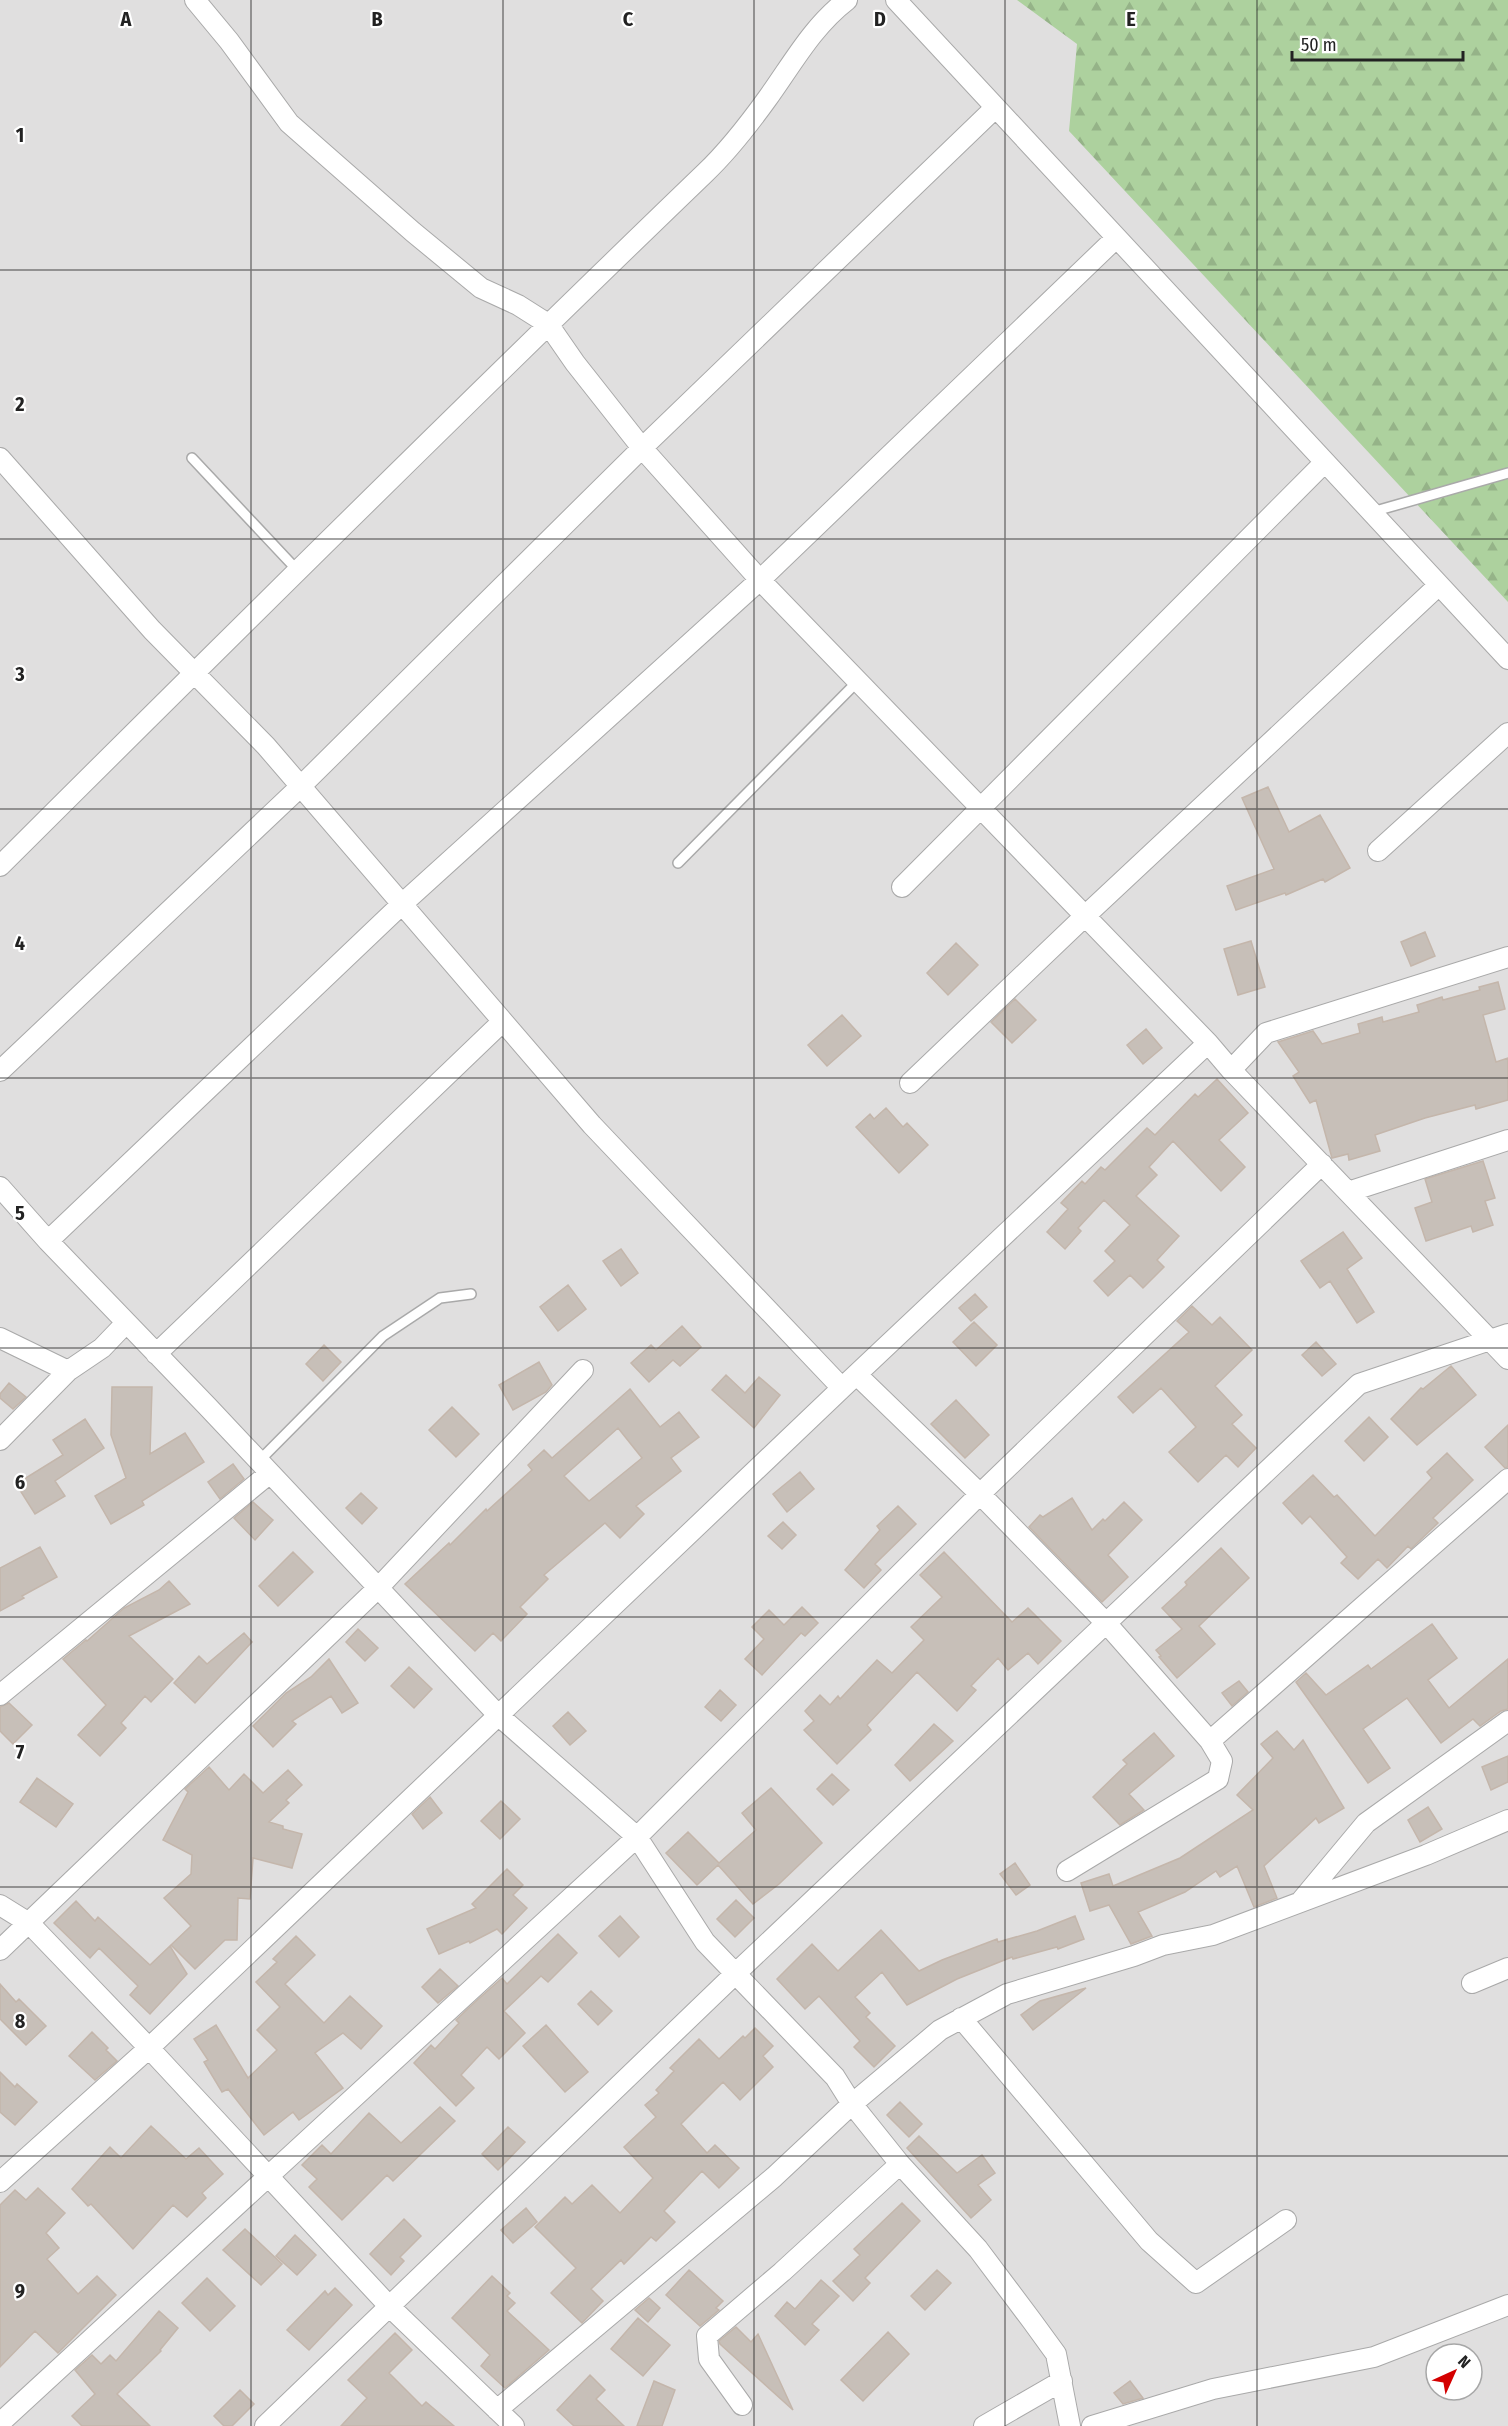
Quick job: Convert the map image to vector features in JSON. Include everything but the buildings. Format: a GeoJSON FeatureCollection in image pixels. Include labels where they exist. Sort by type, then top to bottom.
{"type":"FeatureCollection","features":[{"type":"Feature","properties":{"kind":"street"},"geometry":{"type":"LineString","coordinates":[[195,0],[230,41],[289,123],[413,232],[481,288],[518,305],[548,324],[575,363],[642,448],[760,580],[1208,1043],[1348,1192],[1499,1337],[1508,1359]]}},
{"type":"Feature","properties":{"kind":"street"},"geometry":{"type":"LineString","coordinates":[[0,866],[548,324],[713,165],[766,100],[804,43],[829,14],[848,0]]}},
{"type":"Feature","properties":{"kind":"street"},"geometry":{"type":"LineString","coordinates":[[903,2],[995,108],[1508,659]]}},
{"type":"Feature","properties":{"kind":"street"},"geometry":{"type":"LineString","coordinates":[[0,1071],[300,787],[642,448],[995,108]]}},
{"type":"Feature","properties":{"kind":"street"},"geometry":{"type":"LineString","coordinates":[[48,1242],[401,905],[760,580],[1116,238]]}},
{"type":"Feature","properties":{"kind":"street"},"geometry":{"type":"LineString","coordinates":[[0,458],[152,630],[266,746],[592,1125],[849,1382],[980,1494],[1107,1624],[1210,1741],[1222,1761],[1218,1779],[1067,1871]]}},
{"type":"Feature","properties":{"kind":"street"},"geometry":{"type":"LineString","coordinates":[[902,887],[1325,462]]}},
{"type":"Feature","properties":{"kind":"street"},"geometry":{"type":"LineString","coordinates":[[910,1083],[1439,585]]}},
{"type":"Feature","properties":{"kind":"street"},"geometry":{"type":"LineString","coordinates":[[1378,851],[1508,733]]}},
{"type":"Feature","properties":{"kind":"street"},"geometry":{"type":"LineString","coordinates":[[1231,1070],[1266,1033],[1508,957]]}},
{"type":"Feature","properties":{"kind":"street"},"geometry":{"type":"LineString","coordinates":[[156,1354],[502,1022]]}},
{"type":"Feature","properties":{"kind":"street"},"geometry":{"type":"LineString","coordinates":[[0,2182],[149,2048],[1208,1043]]}},
{"type":"Feature","properties":{"kind":"street"},"geometry":{"type":"LineString","coordinates":[[1348,1192],[1508,1140]]}},
{"type":"Feature","properties":{"kind":"street"},"geometry":{"type":"LineString","coordinates":[[0,2423],[637,1837],[980,1494],[1322,1164]]}},
{"type":"Feature","properties":{"kind":"street"},"geometry":{"type":"LineString","coordinates":[[0,1187],[48,1242],[379,1587],[498,1715],[637,1837],[705,1942],[835,2077],[852,2104],[900,2164],[985,2258],[1056,2354],[1070,2426]]}},
{"type":"Feature","properties":{"kind":"street"},"geometry":{"type":"LineString","coordinates":[[0,1440],[68,1371],[102,1348],[126,1323]]}},
{"type":"Feature","properties":{"kind":"street"},"geometry":{"type":"LineString","coordinates":[[265,2426],[736,1973],[1359,1384],[1499,1337]]}},
{"type":"Feature","properties":{"kind":"street"},"geometry":{"type":"LineString","coordinates":[[0,1338],[68,1371]]}},
{"type":"Feature","properties":{"kind":"street"},"geometry":{"type":"LineString","coordinates":[[0,1950],[379,1587],[583,1370]]}},
{"type":"Feature","properties":{"kind":"street"},"geometry":{"type":"LineString","coordinates":[[0,1695],[264,1467]]}},
{"type":"Feature","properties":{"kind":"street"},"geometry":{"type":"LineString","coordinates":[[1210,1741],[1508,1479]]}},
{"type":"Feature","properties":{"kind":"street"},"geometry":{"type":"LineString","coordinates":[[1299,1903],[1366,1823],[1508,1721]]}},
{"type":"Feature","properties":{"kind":"street"},"geometry":{"type":"LineString","coordinates":[[497,2410],[774,2177],[852,2104],[939,2030],[1007,1994],[1134,1956],[1163,1945],[1213,1935],[1426,1855],[1508,1820]]}},
{"type":"Feature","properties":{"kind":"street"},"geometry":{"type":"LineString","coordinates":[[0,1905],[28,1923],[149,2048],[389,2306],[514,2426]]}},
{"type":"Feature","properties":{"kind":"street"},"geometry":{"type":"LineString","coordinates":[[1472,1983],[1508,1968]]}},
{"type":"Feature","properties":{"kind":"street"},"geometry":{"type":"LineString","coordinates":[[961,2018],[1149,2241],[1196,2283],[1286,2220]]}},
{"type":"Feature","properties":{"kind":"street"},"geometry":{"type":"LineString","coordinates":[[742,2405],[709,2360],[707,2336],[900,2164]]}},
{"type":"Feature","properties":{"kind":"street"},"geometry":{"type":"LineString","coordinates":[[1092,2426],[1213,2389],[1374,2357],[1508,2305]]}},
{"type":"Feature","properties":{"kind":"street"},"geometry":{"type":"LineString","coordinates":[[984,2426],[1062,2381]]}},
{"type":"Feature","properties":{"kind":"lane"},"geometry":{"type":"LineString","coordinates":[[192,458],[298,571]]}},
{"type":"Feature","properties":{"kind":"lane"},"geometry":{"type":"LineString","coordinates":[[1371,512],[1508,473]]}},
{"type":"Feature","properties":{"kind":"lane"},"geometry":{"type":"LineString","coordinates":[[678,863],[858,681]]}},
{"type":"Feature","properties":{"kind":"lane"},"geometry":{"type":"LineString","coordinates":[[264,1467],[383,1336],[440,1298],[471,1294]]}},
{"type":"Feature","properties":{"kind":"shaded area"},"geometry":{"type":"Polygon","coordinates":[[[0,0],[1508,0],[1508,2426],[0,2426],[0,0]]]}},
{"type":"Feature","properties":{"kind":"green space"},"geometry":{"type":"Polygon","coordinates":[[[1017,0],[1508,0],[1508,602],[1069,131],[1077,44],[1017,0]]]}}]}
